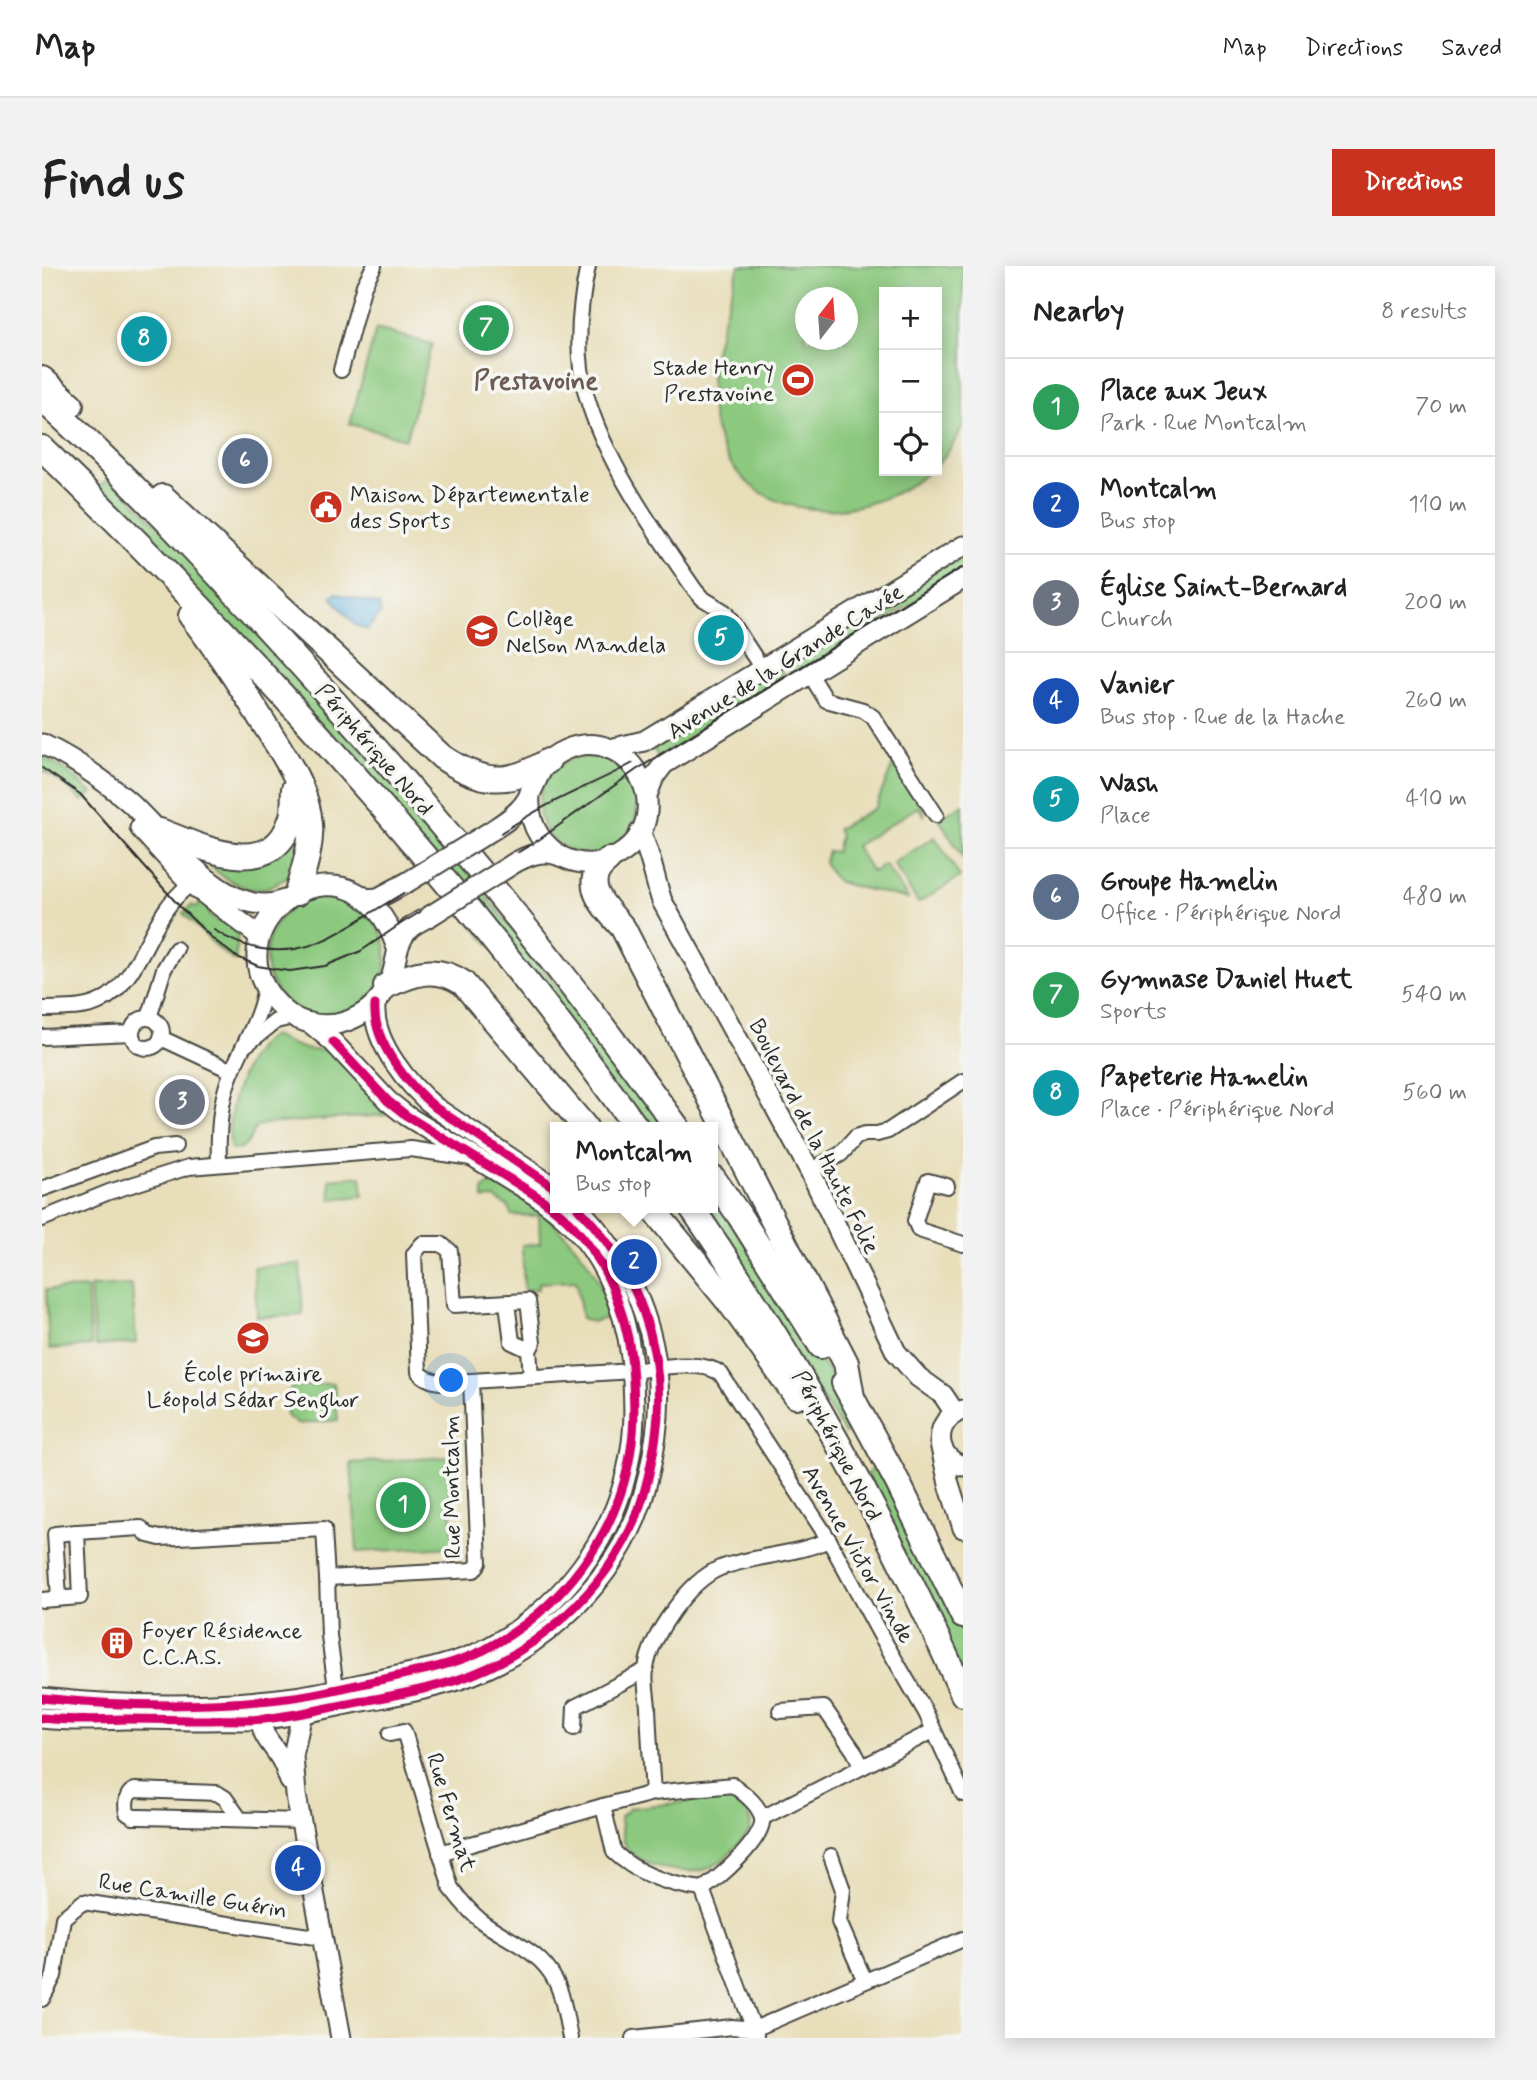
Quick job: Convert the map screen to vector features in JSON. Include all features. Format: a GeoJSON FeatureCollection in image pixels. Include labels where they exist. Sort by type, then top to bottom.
{"type":"FeatureCollection","features":[{"type":"Feature","properties":{"kind":"highway"},"geometry":{"type":"LineString","coordinates":[[42,379],[126,462],[442,757],[466,772],[489,779],[515,776],[548,761]]}},
{"type":"Feature","properties":{"kind":"highway","name":"Périphérique Nord"},"geometry":{"type":"LineString","coordinates":[[42,399],[220,578],[368,738],[571,985],[673,1122]]}},
{"type":"Feature","properties":{"kind":"highway","name":"Périphérique Nord"},"geometry":{"type":"LineString","coordinates":[[42,448],[156,560],[339,756],[544,1004],[632,1122]]}},
{"type":"Feature","properties":{"kind":"highway"},"geometry":{"type":"LineString","coordinates":[[126,462],[360,713],[368,738]]}},
{"type":"Feature","properties":{"kind":"highway"},"geometry":{"type":"LineString","coordinates":[[156,560],[163,584],[218,651],[304,796],[310,825],[308,852],[291,896]]}},
{"type":"Feature","properties":{"kind":"highway"},"geometry":{"type":"LineString","coordinates":[[160,831],[228,855],[258,855],[280,841],[289,826],[294,808],[293,790],[298,782]]}},
{"type":"Feature","properties":{"kind":"highway"},"geometry":{"type":"LineString","coordinates":[[615,856],[604,863],[597,875],[597,897],[623,928],[756,1184],[846,1363],[852,1397]]}},
{"type":"Feature","properties":{"kind":"highway"},"geometry":{"type":"LineString","coordinates":[[380,996],[406,976],[428,971],[445,973],[463,983],[581,1122]]}},
{"type":"Feature","properties":{"kind":"highway","name":"Périphérique Nord"},"geometry":{"type":"LineString","coordinates":[[718,1186],[790,1294],[852,1397],[898,1483],[963,1616]]}},
{"type":"Feature","properties":{"kind":"highway"},"geometry":{"type":"LineString","coordinates":[[656,1213],[733,1307],[811,1418],[835,1438]]}},
{"type":"Feature","properties":{"kind":"highway","name":"Périphérique Nord"},"geometry":{"type":"LineString","coordinates":[[695,1213],[761,1311],[835,1438],[936,1634],[963,1694]]}},
{"type":"Feature","properties":{"kind":"street"},"geometry":{"type":"LineString","coordinates":[[341,370],[364,285],[373,266]]}},
{"type":"Feature","properties":{"kind":"street"},"geometry":{"type":"LineString","coordinates":[[587,266],[581,313],[580,354],[586,391],[602,437],[613,461],[695,590],[702,598],[725,612],[763,670]]}},
{"type":"Feature","properties":{"kind":"street"},"geometry":{"type":"LineString","coordinates":[[610,749],[644,741],[963,546]]}},
{"type":"Feature","properties":{"kind":"street","name":"Avenue de la Grande Cavée"},"geometry":{"type":"LineString","coordinates":[[647,795],[660,768],[963,579]]}},
{"type":"Feature","properties":{"kind":"street"},"geometry":{"type":"LineString","coordinates":[[810,674],[827,699],[863,710],[873,717],[936,815]]}},
{"type":"Feature","properties":{"kind":"street"},"geometry":{"type":"LineString","coordinates":[[42,744],[72,759],[126,800],[160,831],[196,878],[259,936]]}},
{"type":"Feature","properties":{"kind":"street"},"geometry":{"type":"LineString","coordinates":[[365,899],[378,898],[406,883],[491,831],[518,811],[537,775],[548,761],[576,746],[592,745],[610,749],[632,764],[643,782],[647,795],[646,815],[640,832],[615,856]]}},
{"type":"Feature","properties":{"kind":"street"},"geometry":{"type":"LineString","coordinates":[[98,780],[166,858],[196,878],[240,899],[266,906],[314,888],[345,889],[365,899],[385,920],[397,948]]}},
{"type":"Feature","properties":{"kind":"street"},"geometry":{"type":"LineString","coordinates":[[530,792],[530,815],[535,830],[545,845],[559,855]]}},
{"type":"Feature","properties":{"kind":"street","name":"Boulevard de la Haute Folie"},"geometry":{"type":"LineString","coordinates":[[640,832],[648,848],[662,901],[810,1171],[896,1352],[918,1377],[943,1395],[959,1411]]}},
{"type":"Feature","properties":{"kind":"street"},"geometry":{"type":"LineString","coordinates":[[550,1185],[436,1108],[413,1087],[387,1049],[376,1023],[380,996],[392,975],[397,948],[408,929],[516,862],[537,853],[559,855],[586,863],[615,856],[637,858],[651,867]]}},
{"type":"Feature","properties":{"kind":"street"},"geometry":{"type":"LineString","coordinates":[[42,1009],[92,1004],[103,1000],[120,985],[166,909],[196,878]]}},
{"type":"Feature","properties":{"kind":"street"},"geometry":{"type":"LineString","coordinates":[[291,896],[271,913],[259,936],[256,959],[264,985],[281,1007],[333,1042],[388,1101],[407,1116],[550,1207]]}},
{"type":"Feature","properties":{"kind":"street"},"geometry":{"type":"LineString","coordinates":[[149,1018],[164,969],[176,949]]}},
{"type":"Feature","properties":{"kind":"street"},"geometry":{"type":"LineString","coordinates":[[219,1163],[222,1105],[232,1071],[261,1007],[264,985]]}},
{"type":"Feature","properties":{"kind":"street"},"geometry":{"type":"LineString","coordinates":[[244,1047],[276,1021],[302,1020],[335,1024],[347,1021],[380,996]]}},
{"type":"Feature","properties":{"kind":"street"},"geometry":{"type":"LineString","coordinates":[[149,1018],[158,1023],[161,1038],[156,1045],[146,1048],[134,1042],[132,1033],[139,1020],[149,1018]]}},
{"type":"Feature","properties":{"kind":"street"},"geometry":{"type":"LineString","coordinates":[[42,1037],[132,1033]]}},
{"type":"Feature","properties":{"kind":"street"},"geometry":{"type":"LineString","coordinates":[[161,1038],[232,1071]]}},
{"type":"Feature","properties":{"kind":"street"},"geometry":{"type":"LineString","coordinates":[[810,1171],[841,1154],[856,1137],[865,1133],[888,1131],[963,1081]]}},
{"type":"Feature","properties":{"kind":"street"},"geometry":{"type":"LineString","coordinates":[[473,1157],[487,1142]]}},
{"type":"Feature","properties":{"kind":"street"},"geometry":{"type":"LineString","coordinates":[[42,1189],[154,1148],[175,1146]]}},
{"type":"Feature","properties":{"kind":"street"},"geometry":{"type":"LineString","coordinates":[[42,1219],[160,1175],[190,1167],[411,1149],[473,1157]]}},
{"type":"Feature","properties":{"kind":"street"},"geometry":{"type":"LineString","coordinates":[[947,1186],[928,1181],[915,1221],[919,1230],[963,1244]]}},
{"type":"Feature","properties":{"kind":"street"},"geometry":{"type":"LineString","coordinates":[[42,1698],[129,1704],[189,1704],[263,1699],[297,1705],[458,1680],[501,1661],[543,1635],[567,1614],[603,1574],[620,1548],[641,1502],[658,1421],[646,1369],[626,1328],[603,1268],[583,1237],[558,1213]]}},
{"type":"Feature","properties":{"kind":"street"},"geometry":{"type":"LineString","coordinates":[[42,1718],[82,1721],[261,1719],[336,1688],[432,1669],[475,1654],[527,1622],[568,1584],[606,1530],[625,1479],[646,1369],[648,1323],[632,1286],[596,1228],[582,1213]]}},
{"type":"Feature","properties":{"kind":"street","name":"Rue Montcalm"},"geometry":{"type":"LineString","coordinates":[[508,1303],[453,1305],[450,1251],[441,1244],[422,1244],[414,1254],[419,1372],[434,1382],[646,1369]]}},
{"type":"Feature","properties":{"kind":"street"},"geometry":{"type":"LineString","coordinates":[[529,1350],[512,1342],[508,1303],[528,1301],[533,1343],[529,1350],[531,1377]]}},
{"type":"Feature","properties":{"kind":"street","name":"Avenue Victor Vinde"},"geometry":{"type":"LineString","coordinates":[[646,1369],[704,1366],[721,1374],[829,1540],[926,1713],[963,1794]]}},
{"type":"Feature","properties":{"kind":"street","name":"Rue Montcalm"},"geometry":{"type":"LineString","coordinates":[[327,1578],[474,1570],[479,1563],[471,1381]]}},
{"type":"Feature","properties":{"kind":"street"},"geometry":{"type":"LineString","coordinates":[[959,1411],[942,1426],[940,1443],[963,1528]]}},
{"type":"Feature","properties":{"kind":"street"},"geometry":{"type":"LineString","coordinates":[[940,1443],[948,1459],[963,1466]]}},
{"type":"Feature","properties":{"kind":"street"},"geometry":{"type":"LineString","coordinates":[[59,1598],[55,1534],[141,1528],[148,1535],[160,1538],[324,1529],[336,1688]]}},
{"type":"Feature","properties":{"kind":"street"},"geometry":{"type":"LineString","coordinates":[[42,1600],[80,1597],[77,1532]]}},
{"type":"Feature","properties":{"kind":"street"},"geometry":{"type":"LineString","coordinates":[[653,1793],[646,1670],[652,1648],[675,1609],[706,1576],[739,1563],[813,1547],[829,1540]]}},
{"type":"Feature","properties":{"kind":"street"},"geometry":{"type":"LineString","coordinates":[[574,1728],[575,1707],[646,1670]]}},
{"type":"Feature","properties":{"kind":"street"},"geometry":{"type":"LineString","coordinates":[[263,1699],[261,1719],[267,1742],[281,1760],[296,1795]]}},
{"type":"Feature","properties":{"kind":"street"},"geometry":{"type":"LineString","coordinates":[[297,1705],[293,1756],[296,1795],[341,2038]]}},
{"type":"Feature","properties":{"kind":"street"},"geometry":{"type":"LineString","coordinates":[[780,1712],[824,1708],[862,1767]]}},
{"type":"Feature","properties":{"kind":"street","name":"Rue Fermat"},"geometry":{"type":"LineString","coordinates":[[390,1734],[404,1731],[452,1888],[465,1906],[483,1921],[542,1961],[556,1982],[570,2038]]}},
{"type":"Feature","properties":{"kind":"street"},"geometry":{"type":"LineString","coordinates":[[762,1818],[933,1731]]}},
{"type":"Feature","properties":{"kind":"street"},"geometry":{"type":"LineString","coordinates":[[440,1853],[603,1806],[653,1793],[733,1785],[749,1798],[762,1818],[761,1831],[723,1874],[702,1889],[688,1887],[654,1876],[622,1860],[614,1852],[603,1806]]}},
{"type":"Feature","properties":{"kind":"street"},"geometry":{"type":"LineString","coordinates":[[240,1819],[225,1798],[217,1793],[135,1790],[127,1797],[127,1812],[132,1817],[300,1821]]}},
{"type":"Feature","properties":{"kind":"street"},"geometry":{"type":"LineString","coordinates":[[831,1856],[843,1890],[839,1922],[865,1981]]}},
{"type":"Feature","properties":{"kind":"street"},"geometry":{"type":"LineString","coordinates":[[702,1889],[756,2034]]}},
{"type":"Feature","properties":{"kind":"street","name":"Rue Camille Guérin"},"geometry":{"type":"LineString","coordinates":[[42,1999],[54,1976],[63,1918],[83,1902],[322,1938]]}},
{"type":"Feature","properties":{"kind":"street"},"geometry":{"type":"LineString","coordinates":[[634,2038],[732,2027],[756,2034],[865,1981],[963,1939]]}},
{"type":"Feature","properties":{"kind":"green space","name":"Stade Henry Prestavoine"},"geometry":{"type":"Polygon","coordinates":[[[739,266],[963,266],[963,425],[958,436],[942,459],[942,287],[879,287],[879,476],[922,476],[900,491],[867,504],[833,509],[799,507],[768,497],[742,478],[723,450],[712,412],[711,375],[739,266]]]}},
{"type":"Feature","properties":{"kind":"green space"},"geometry":{"type":"Polygon","coordinates":[[[376,329],[432,344],[406,439],[350,424],[376,329]]]}},
{"type":"Feature","properties":{"kind":"green space"},"geometry":{"type":"Polygon","coordinates":[[[111,478],[183,550],[445,843],[663,1122],[642,1122],[100,492],[100,485],[111,478]]]}},
{"type":"Feature","properties":{"kind":"green space"},"geometry":{"type":"Polygon","coordinates":[[[963,553],[963,573],[794,676],[785,662],[963,553]]]}},
{"type":"Feature","properties":{"kind":"green space"},"geometry":{"type":"Polygon","coordinates":[[[778,666],[788,680],[662,763],[650,743],[778,666]]]}},
{"type":"Feature","properties":{"kind":"green space"},"geometry":{"type":"Polygon","coordinates":[[[42,756],[67,771],[92,793],[82,801],[63,783],[42,770],[42,756]]]}},
{"type":"Feature","properties":{"kind":"green space"},"geometry":{"type":"Polygon","coordinates":[[[588,756],[607,759],[623,770],[634,786],[637,805],[634,824],[623,840],[607,851],[588,854],[569,851],[553,840],[542,824],[539,805],[542,786],[553,770],[569,759],[588,756]]]}},
{"type":"Feature","properties":{"kind":"green space"},"geometry":{"type":"Polygon","coordinates":[[[894,762],[924,810],[924,815],[918,807],[856,846],[872,872],[885,865],[908,899],[837,882],[824,863],[828,851],[836,852],[840,836],[837,829],[875,808],[894,762]]]}},
{"type":"Feature","properties":{"kind":"green space"},"geometry":{"type":"Polygon","coordinates":[[[302,801],[297,871],[271,886],[262,889],[242,887],[213,869],[190,848],[246,861],[302,801]]]}},
{"type":"Feature","properties":{"kind":"green space"},"geometry":{"type":"Polygon","coordinates":[[[963,804],[963,858],[939,819],[963,804]]]}},
{"type":"Feature","properties":{"kind":"green space"},"geometry":{"type":"Polygon","coordinates":[[[935,837],[960,877],[918,903],[893,863],[935,837]]]}},
{"type":"Feature","properties":{"kind":"green space"},"geometry":{"type":"Polygon","coordinates":[[[326,897],[349,902],[368,915],[381,934],[386,957],[381,980],[368,999],[349,1012],[326,1017],[303,1012],[284,999],[271,980],[266,957],[271,934],[284,915],[303,902],[326,897]]]}},
{"type":"Feature","properties":{"kind":"green space"},"geometry":{"type":"Polygon","coordinates":[[[199,904],[211,911],[209,915],[219,922],[222,918],[236,932],[238,940],[235,961],[183,913],[192,905],[196,908],[199,904]]]}},
{"type":"Feature","properties":{"kind":"green space"},"geometry":{"type":"Polygon","coordinates":[[[272,1036],[307,1049],[334,1049],[386,1110],[386,1115],[264,1124],[257,1126],[245,1146],[237,1150],[231,1149],[230,1121],[244,1070],[252,1055],[272,1036]]]}},
{"type":"Feature","properties":{"kind":"green space"},"geometry":{"type":"Polygon","coordinates":[[[361,1176],[363,1196],[331,1199],[330,1179],[361,1176]]]}},
{"type":"Feature","properties":{"kind":"green space"},"geometry":{"type":"Polygon","coordinates":[[[499,1184],[534,1206],[569,1239],[597,1279],[605,1299],[607,1318],[592,1322],[582,1318],[576,1281],[538,1283],[538,1289],[524,1290],[522,1245],[540,1244],[539,1216],[511,1215],[509,1207],[494,1198],[483,1199],[483,1190],[488,1185],[499,1184]]]}},
{"type":"Feature","properties":{"kind":"green space"},"geometry":{"type":"Polygon","coordinates":[[[718,1201],[789,1307],[824,1365],[856,1425],[845,1434],[704,1213],[718,1213],[718,1201]]]}},
{"type":"Feature","properties":{"kind":"green space"},"geometry":{"type":"Polygon","coordinates":[[[300,1264],[303,1315],[257,1317],[254,1267],[300,1264]]]}},
{"type":"Feature","properties":{"kind":"green space"},"geometry":{"type":"Polygon","coordinates":[[[132,1285],[136,1343],[95,1346],[90,1287],[132,1285]]]}},
{"type":"Feature","properties":{"kind":"green space"},"geometry":{"type":"Polygon","coordinates":[[[87,1288],[91,1346],[49,1349],[46,1290],[87,1288]]]}},
{"type":"Feature","properties":{"kind":"green space"},"geometry":{"type":"Polygon","coordinates":[[[334,1383],[338,1420],[297,1424],[287,1416],[286,1399],[293,1386],[334,1383]]]}},
{"type":"Feature","properties":{"kind":"green space"},"geometry":{"type":"Polygon","coordinates":[[[448,1457],[454,1547],[357,1552],[351,1463],[448,1457]]]}},
{"type":"Feature","properties":{"kind":"green space"},"geometry":{"type":"Polygon","coordinates":[[[874,1467],[881,1467],[924,1549],[963,1634],[963,1677],[867,1474],[874,1467]]]}},
{"type":"Feature","properties":{"kind":"green space"},"geometry":{"type":"Polygon","coordinates":[[[731,1799],[744,1806],[751,1819],[750,1831],[715,1865],[700,1871],[666,1869],[643,1861],[628,1849],[622,1834],[620,1817],[630,1808],[731,1799]]]}},
{"type":"Feature","properties":{"kind":"water"},"geometry":{"type":"Polygon","coordinates":[[[335,593],[379,605],[381,613],[367,630],[355,625],[331,597],[335,593]]]}},
{"type":"Feature","properties":{"kind":"tram line"},"geometry":{"type":"LineString","coordinates":[[42,768],[80,794],[181,908],[235,956],[258,966],[290,971],[325,966],[361,951],[540,839],[636,770],[963,567]]}},
{"type":"Feature","properties":{"kind":"tram line"},"geometry":{"type":"LineString","coordinates":[[214,930],[243,944],[263,949],[295,949],[318,942],[351,925],[541,808],[633,763]]}},
{"type":"Feature","properties":{"kind":"cycle path"},"geometry":{"type":"LineString","coordinates":[[375,1005],[379,1034],[394,1062],[415,1088],[436,1108],[550,1185]]}},
{"type":"Feature","properties":{"kind":"cycle path"},"geometry":{"type":"LineString","coordinates":[[333,1042],[388,1101],[407,1116],[550,1206]]}},
{"type":"Feature","properties":{"kind":"cycle path"},"geometry":{"type":"LineString","coordinates":[[42,1698],[168,1705],[295,1697],[459,1660],[484,1650],[538,1614],[582,1567],[600,1540],[614,1511],[624,1481],[634,1414],[628,1339],[617,1298],[599,1260],[574,1227],[559,1213]]}},
{"type":"Feature","properties":{"kind":"cycle path"},"geometry":{"type":"LineString","coordinates":[[42,1718],[250,1720],[314,1711],[457,1680],[513,1655],[564,1617],[606,1571],[623,1545],[636,1517],[651,1466],[659,1404],[652,1342],[644,1313],[617,1257],[582,1213]]}},
{"type":"Feature","properties":{"kind":"place","name":"Gymnase Daniel Huet"},"geometry":{"type":"Point","coordinates":[486,328]}},
{"type":"Feature","properties":{"kind":"place","name":"Papeterie Hamelin"},"geometry":{"type":"Point","coordinates":[144,339]}},
{"type":"Feature","properties":{"kind":"place","name":"Stade Henry Prestavoine"},"geometry":{"type":"Point","coordinates":[798,380]}},
{"type":"Feature","properties":{"kind":"place","name":"Groupe Hamelin"},"geometry":{"type":"Point","coordinates":[245,461]}},
{"type":"Feature","properties":{"kind":"place","name":"Maison Départementale des Sports"},"geometry":{"type":"Point","coordinates":[326,507]}},
{"type":"Feature","properties":{"kind":"place","name":"Collège Nelson Mandela"},"geometry":{"type":"Point","coordinates":[482,631]}},
{"type":"Feature","properties":{"kind":"place","name":"Wash"},"geometry":{"type":"Point","coordinates":[721,638]}},
{"type":"Feature","properties":{"kind":"place","name":"Église Saint-Bernard"},"geometry":{"type":"Point","coordinates":[182,1102]}},
{"type":"Feature","properties":{"kind":"place","name":"Montcalm"},"geometry":{"type":"Point","coordinates":[634,1262]}},
{"type":"Feature","properties":{"kind":"place","name":"École primaire Léopold Sédar Senghor"},"geometry":{"type":"Point","coordinates":[253,1338]}},
{"type":"Feature","properties":{"kind":"place","name":"Place aux Jeux"},"geometry":{"type":"Point","coordinates":[403,1505]}},
{"type":"Feature","properties":{"kind":"place","name":"Foyer Résidence C.C.A.S."},"geometry":{"type":"Point","coordinates":[117,1643]}},
{"type":"Feature","properties":{"kind":"place","name":"Vanier"},"geometry":{"type":"Point","coordinates":[298,1868]}},
{"type":"Feature","properties":{"kind":"district","name":"Prestavoine"},"geometry":{"type":"Point","coordinates":[536,380]}}]}
